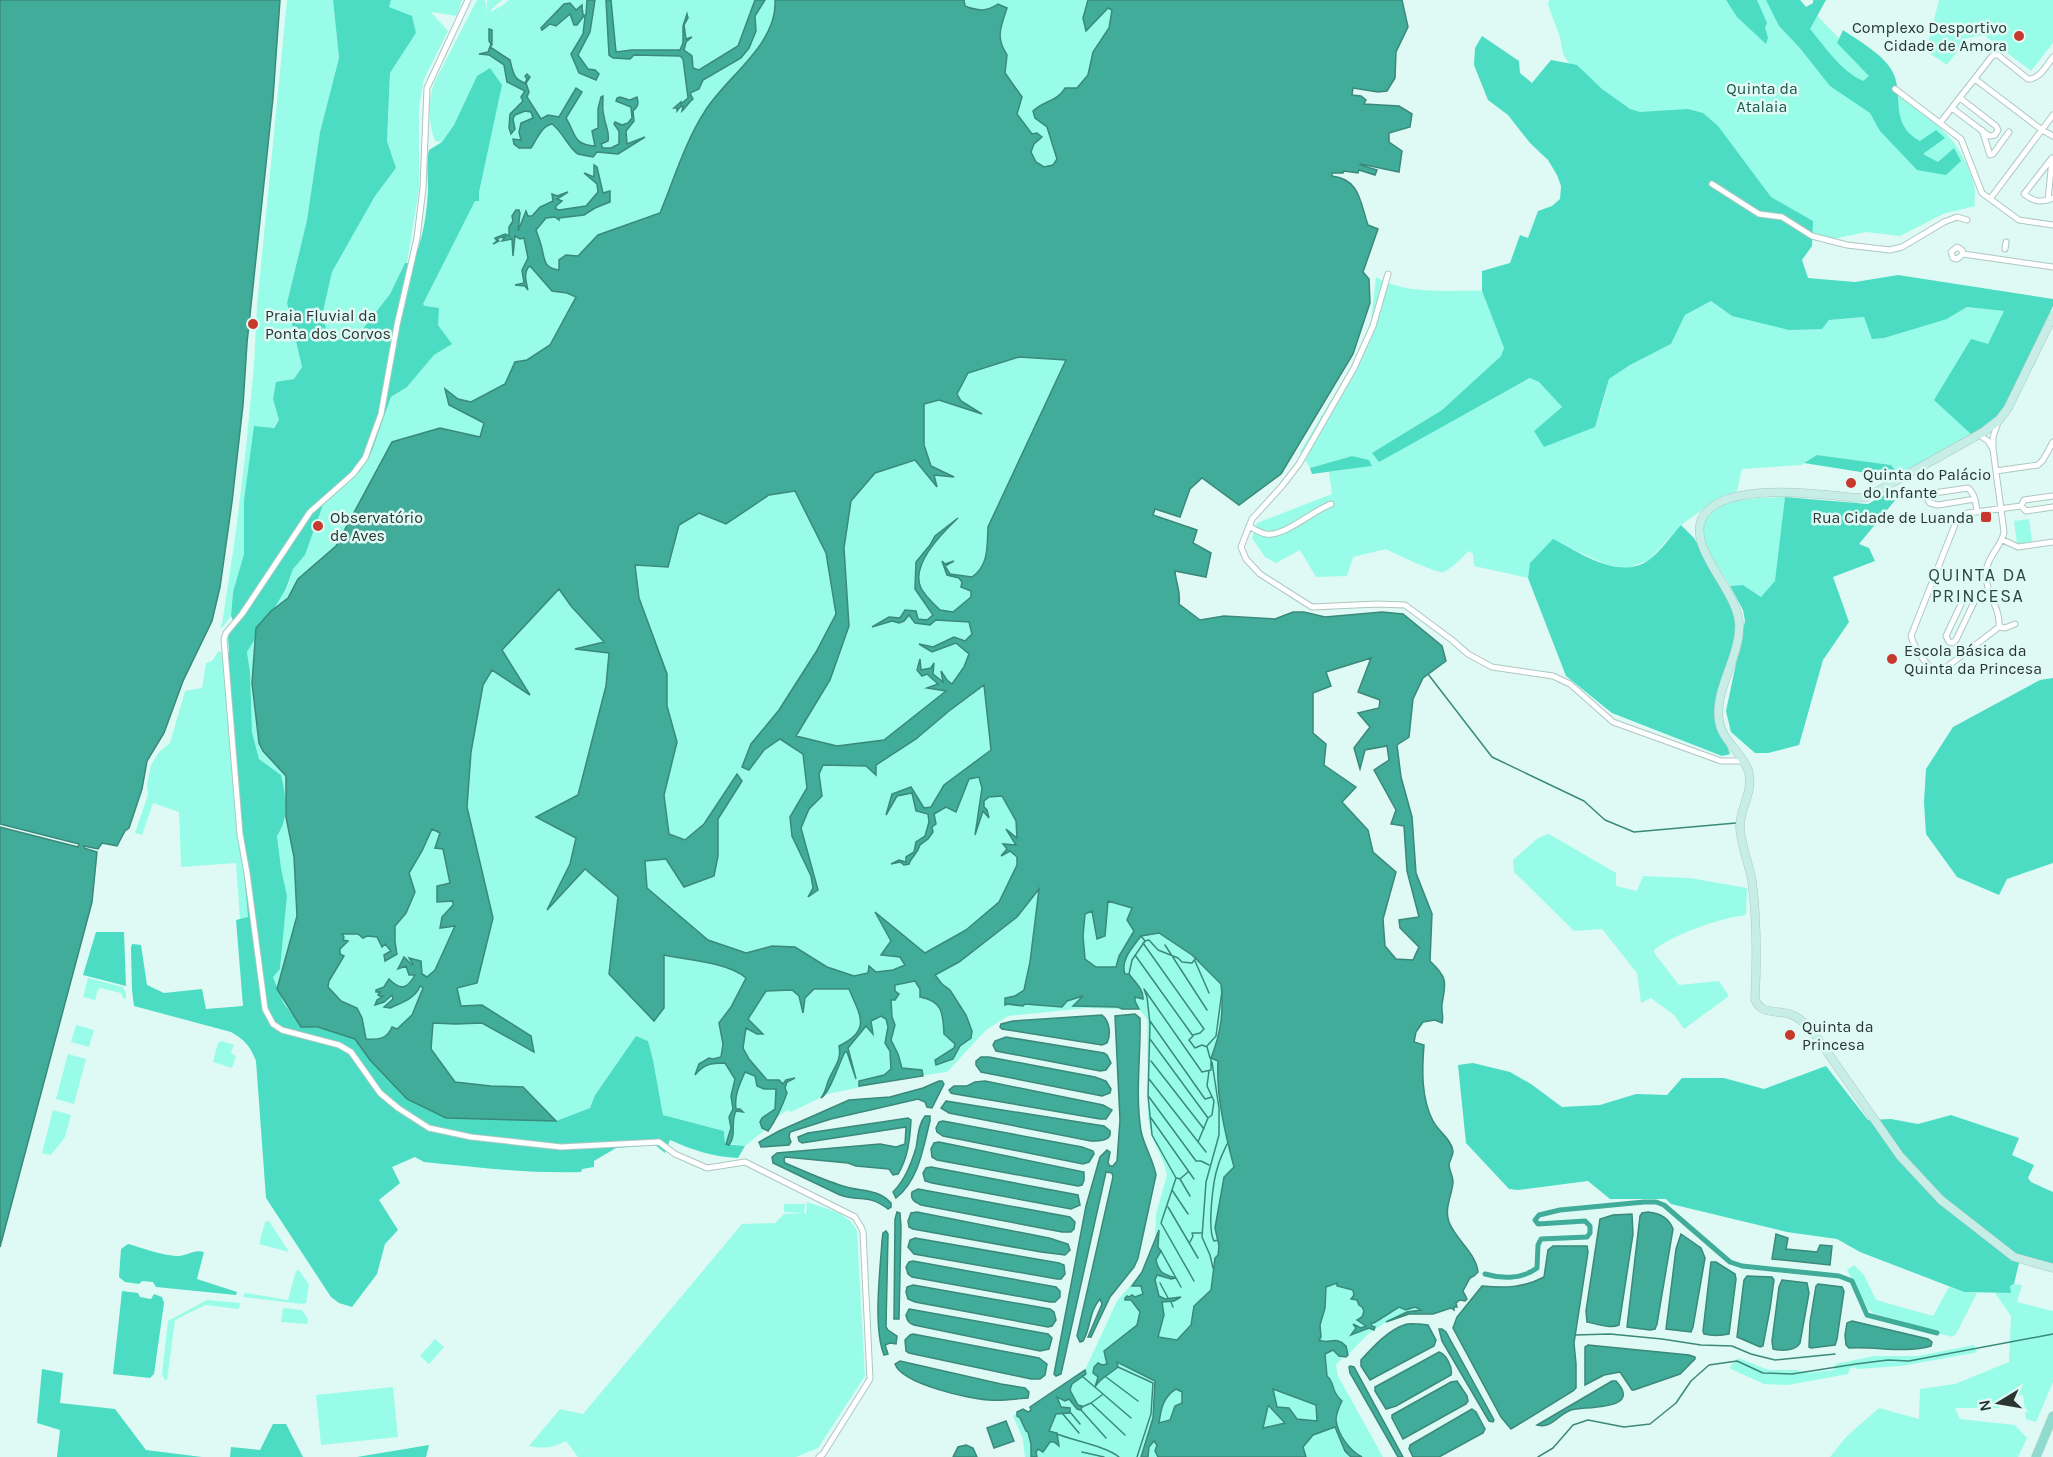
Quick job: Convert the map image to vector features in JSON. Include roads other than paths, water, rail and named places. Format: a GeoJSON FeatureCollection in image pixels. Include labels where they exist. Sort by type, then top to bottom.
{"type":"FeatureCollection","features":[{"type":"Feature","properties":{"kind":"main road"},"geometry":{"type":"LineString","coordinates":[[2053,316],[2008,408],[1999,420],[1978,435],[1867,497],[1791,492],[1736,496],[1724,499],[1710,508],[1698,529],[1703,549],[1731,595],[1739,624],[1738,639],[1722,692],[1718,719],[1722,730],[1749,771],[1750,783],[1740,830],[1753,894],[1755,999],[1757,1004],[1764,1010],[1794,1016],[1811,1029],[1900,1156],[1941,1200],[2014,1257],[2053,1268]]}},
{"type":"Feature","properties":{"kind":"main road"},"geometry":{"type":"LineString","coordinates":[[2036,1457],[2053,1416]]}},
{"type":"Feature","properties":{"kind":"main road"},"geometry":{"type":"LineString","coordinates":[[2043,1441],[2053,1432]]}},
{"type":"Feature","properties":{"kind":"street"},"geometry":{"type":"LineString","coordinates":[[468,0],[427,88],[423,188],[417,238],[381,414],[365,458],[353,474],[310,512],[224,639],[240,834],[265,1009],[273,1024],[282,1030],[346,1048],[380,1093],[429,1128],[471,1137],[561,1147],[658,1142],[675,1154],[707,1168],[745,1162],[855,1217],[862,1232],[870,1379],[824,1454],[819,1457]]}},
{"type":"Feature","properties":{"kind":"street"},"geometry":{"type":"LineString","coordinates":[[1940,123],[1991,56],[1998,55],[2030,80],[2036,78],[2053,57]]}},
{"type":"Feature","properties":{"kind":"street"},"geometry":{"type":"LineString","coordinates":[[1975,79],[2053,136]]}},
{"type":"Feature","properties":{"kind":"street"},"geometry":{"type":"LineString","coordinates":[[1895,88],[1962,142],[1980,190],[1990,199],[2019,220],[2053,225]]}},
{"type":"Feature","properties":{"kind":"street"},"geometry":{"type":"LineString","coordinates":[[1952,108],[1991,136],[1995,135],[1998,130],[1995,126],[1960,98]]}},
{"type":"Feature","properties":{"kind":"street"},"geometry":{"type":"LineString","coordinates":[[1990,199],[2053,115]]}},
{"type":"Feature","properties":{"kind":"street"},"geometry":{"type":"LineString","coordinates":[[1982,130],[1989,155],[1993,154],[2009,132]]}},
{"type":"Feature","properties":{"kind":"street"},"geometry":{"type":"LineString","coordinates":[[2052,158],[2049,190],[2050,199],[2034,201],[2024,194],[2052,158]]}},
{"type":"Feature","properties":{"kind":"street"},"geometry":{"type":"LineString","coordinates":[[1712,184],[1758,213],[1782,217],[1812,236],[1847,245],[1890,250],[1902,247],[1944,222],[1957,217],[1967,220]]}},
{"type":"Feature","properties":{"kind":"street"},"geometry":{"type":"LineString","coordinates":[[2003,260],[2006,242]]}},
{"type":"Feature","properties":{"kind":"street"},"geometry":{"type":"LineString","coordinates":[[1963,254],[2053,267]]}},
{"type":"Feature","properties":{"kind":"street"},"geometry":{"type":"LineString","coordinates":[[1388,274],[1373,326],[1354,368],[1299,464],[1252,519],[1241,548],[1246,559],[1260,574],[1312,607],[1404,605],[1468,654],[1492,667],[1553,676],[1570,684],[1613,722],[1721,761],[1744,761]]}},
{"type":"Feature","properties":{"kind":"street"},"geometry":{"type":"LineString","coordinates":[[1999,420],[1993,437],[1993,449],[2004,532],[2003,540],[1986,567],[1989,590],[1999,620],[1999,627]]}},
{"type":"Feature","properties":{"kind":"street"},"geometry":{"type":"LineString","coordinates":[[1978,435],[1988,441],[1993,449]]}},
{"type":"Feature","properties":{"kind":"street"},"geometry":{"type":"LineString","coordinates":[[1996,471],[2038,465],[2053,442]]}},
{"type":"Feature","properties":{"kind":"street"},"geometry":{"type":"LineString","coordinates":[[1975,499],[1938,505],[1928,500],[1934,493],[1968,488],[1975,499],[1977,512]]}},
{"type":"Feature","properties":{"kind":"street"},"geometry":{"type":"LineString","coordinates":[[2021,506],[2024,500],[2053,496]]}},
{"type":"Feature","properties":{"kind":"street"},"geometry":{"type":"LineString","coordinates":[[1249,526],[1264,534],[1272,534],[1310,517],[1331,504]]}},
{"type":"Feature","properties":{"kind":"street"},"geometry":{"type":"LineString","coordinates":[[2015,624],[2005,628],[1999,627],[1938,672],[1930,667],[1911,636],[1956,522],[1968,513],[2021,506],[2026,510],[2053,507]]}},
{"type":"Feature","properties":{"kind":"street"},"geometry":{"type":"LineString","coordinates":[[2003,540],[2018,547],[2053,542]]}},
{"type":"Feature","properties":{"kind":"street"},"geometry":{"type":"LineString","coordinates":[[1977,596],[1956,640],[1949,642],[1946,636],[1963,600],[1989,590]]}},
{"type":"Feature","properties":{"kind":"waterway"},"geometry":{"type":"LineString","coordinates":[[1428,674],[1492,757],[1584,801],[1605,820],[1634,832],[1736,823]]}},
{"type":"Feature","properties":{"kind":"waterway"},"geometry":{"type":"LineString","coordinates":[[1129,974],[1132,960],[1145,941],[1141,936]]}},
{"type":"Feature","properties":{"kind":"waterway"},"geometry":{"type":"LineString","coordinates":[[1145,941],[1149,940],[1158,950],[1182,962],[1192,963],[1196,958]]}},
{"type":"Feature","properties":{"kind":"waterway"},"geometry":{"type":"LineString","coordinates":[[1143,943],[1204,1029],[1193,1035]]}},
{"type":"Feature","properties":{"kind":"waterway"},"geometry":{"type":"LineString","coordinates":[[1165,945],[1207,1010]]}},
{"type":"Feature","properties":{"kind":"waterway"},"geometry":{"type":"LineString","coordinates":[[1135,955],[1193,1036],[1189,1040],[1195,1048],[1202,1045],[1207,1047],[1210,1058]]}},
{"type":"Feature","properties":{"kind":"waterway"},"geometry":{"type":"LineString","coordinates":[[1195,961],[1209,993]]}},
{"type":"Feature","properties":{"kind":"waterway"},"geometry":{"type":"LineString","coordinates":[[1194,1281],[1161,1223],[1176,1178],[1152,1135],[1148,1096],[1150,1024],[1144,989],[1202,1072],[1211,1070],[1211,1058]]}},
{"type":"Feature","properties":{"kind":"waterway"},"geometry":{"type":"LineString","coordinates":[[1207,1046],[1216,1036],[1222,991]]}},
{"type":"Feature","properties":{"kind":"waterway"},"geometry":{"type":"LineString","coordinates":[[1150,1021],[1205,1099],[1212,1097]]}},
{"type":"Feature","properties":{"kind":"waterway"},"geometry":{"type":"LineString","coordinates":[[1150,1039],[1208,1118]]}},
{"type":"Feature","properties":{"kind":"waterway"},"geometry":{"type":"LineString","coordinates":[[1151,1061],[1204,1129]]}},
{"type":"Feature","properties":{"kind":"waterway"},"geometry":{"type":"LineString","coordinates":[[1212,1062],[1219,1108],[1219,1135],[1206,1182],[1202,1237],[1213,1268]]}},
{"type":"Feature","properties":{"kind":"waterway"},"geometry":{"type":"LineString","coordinates":[[1198,1142],[1208,1118],[1212,1115],[1214,1101],[1207,1086],[1209,1071]]}},
{"type":"Feature","properties":{"kind":"waterway"},"geometry":{"type":"LineString","coordinates":[[1149,1079],[1206,1152]]}},
{"type":"Feature","properties":{"kind":"waterway"},"geometry":{"type":"LineString","coordinates":[[1149,1097],[1196,1161],[1209,1165]]}},
{"type":"Feature","properties":{"kind":"waterway"},"geometry":{"type":"LineString","coordinates":[[1151,1118],[1194,1179]]}},
{"type":"Feature","properties":{"kind":"waterway"},"geometry":{"type":"LineString","coordinates":[[1218,1240],[1214,1241],[1211,1226],[1213,1193],[1216,1173],[1227,1144]]}},
{"type":"Feature","properties":{"kind":"waterway"},"geometry":{"type":"LineString","coordinates":[[1180,1179],[1188,1172]]}},
{"type":"Feature","properties":{"kind":"waterway"},"geometry":{"type":"LineString","coordinates":[[1177,1178],[1180,1179],[1190,1196]]}},
{"type":"Feature","properties":{"kind":"waterway"},"geometry":{"type":"LineString","coordinates":[[1172,1190],[1188,1214]]}},
{"type":"Feature","properties":{"kind":"waterway"},"geometry":{"type":"LineString","coordinates":[[1485,1274],[1505,1277],[1531,1272],[1537,1268],[1538,1245],[1541,1239],[1587,1237],[1590,1233],[1590,1226],[1585,1221],[1538,1224],[1535,1220],[1539,1215],[1560,1210],[1656,1202],[1664,1205],[1730,1262],[1742,1266],[1839,1276],[1852,1281],[1867,1315],[1937,1333]]}},
{"type":"Feature","properties":{"kind":"waterway"},"geometry":{"type":"LineString","coordinates":[[1168,1207],[1198,1258]]}},
{"type":"Feature","properties":{"kind":"waterway"},"geometry":{"type":"LineString","coordinates":[[1190,1242],[1192,1233],[1201,1233]]}},
{"type":"Feature","properties":{"kind":"waterway"},"geometry":{"type":"LineString","coordinates":[[1161,1251],[1181,1287]]}},
{"type":"Feature","properties":{"kind":"waterway"},"geometry":{"type":"LineString","coordinates":[[1160,1283],[1168,1298]]}},
{"type":"Feature","properties":{"kind":"waterway"},"geometry":{"type":"LineString","coordinates":[[1171,1302],[1173,1307]]}},
{"type":"Feature","properties":{"kind":"waterway"},"geometry":{"type":"LineString","coordinates":[[1575,1335],[1610,1334],[1701,1345],[1732,1346],[1775,1360],[1835,1354]]}},
{"type":"Feature","properties":{"kind":"waterway"},"geometry":{"type":"LineString","coordinates":[[1538,1457],[1553,1448],[1573,1425],[1588,1420],[1624,1427],[1650,1424],[1676,1403],[1691,1381],[1709,1365],[1737,1361],[1763,1373],[1792,1374],[1888,1360],[1909,1361],[2053,1334]]}},
{"type":"Feature","properties":{"kind":"waterway"},"geometry":{"type":"LineString","coordinates":[[1118,1367],[1153,1383],[1151,1414],[1137,1457]]}},
{"type":"Feature","properties":{"kind":"waterway"},"geometry":{"type":"LineString","coordinates":[[1082,1376],[1131,1418]]}},
{"type":"Feature","properties":{"kind":"waterway"},"geometry":{"type":"LineString","coordinates":[[1106,1377],[1138,1401]]}},
{"type":"Feature","properties":{"kind":"waterway"},"geometry":{"type":"LineString","coordinates":[[1082,1407],[1102,1395]]}},
{"type":"Feature","properties":{"kind":"waterway"},"geometry":{"type":"LineString","coordinates":[[1091,1403],[1125,1435]]}},
{"type":"Feature","properties":{"kind":"waterway"},"geometry":{"type":"LineString","coordinates":[[1081,1410],[1106,1438]]}},
{"type":"Feature","properties":{"kind":"waterway"},"geometry":{"type":"LineString","coordinates":[[1070,1412],[1080,1424]]}},
{"type":"Feature","properties":{"kind":"waterway"},"geometry":{"type":"LineString","coordinates":[[1062,1413],[1079,1433]]}},
{"type":"Feature","properties":{"kind":"waterway"},"geometry":{"type":"LineString","coordinates":[[1057,1434],[1098,1447],[1119,1457]]}},
{"type":"Feature","properties":{"kind":"waterway"},"geometry":{"type":"LineString","coordinates":[[1082,1452],[1104,1457]]}},
{"type":"Feature","properties":{"kind":"place","name":"Complexo Desportivo Cidade de Amora"},"geometry":{"type":"Point","coordinates":[2019,36]}},
{"type":"Feature","properties":{"kind":"place","name":"Praia Fluvial da Ponta dos Corvos"},"geometry":{"type":"Point","coordinates":[253,324]}},
{"type":"Feature","properties":{"kind":"place","name":"Quinta do Palácio do Infante"},"geometry":{"type":"Point","coordinates":[1851,483]}},
{"type":"Feature","properties":{"kind":"place","name":"Rua Cidade de Luanda"},"geometry":{"type":"Point","coordinates":[1986,517]}},
{"type":"Feature","properties":{"kind":"place","name":"Observatório de Aves"},"geometry":{"type":"Point","coordinates":[318,526]}},
{"type":"Feature","properties":{"kind":"place","name":"Escola Básica da Quinta da Princesa"},"geometry":{"type":"Point","coordinates":[1892,659]}},
{"type":"Feature","properties":{"kind":"place","name":"Quinta da Princesa"},"geometry":{"type":"Point","coordinates":[1790,1035]}},
{"type":"Feature","properties":{"kind":"district","name":"QUINTA DA PRINCESA"},"geometry":{"type":"Point","coordinates":[1978,585]}},
{"type":"Feature","properties":{"kind":"park label","name":"Quinta da Atalaia"},"geometry":{"type":"Point","coordinates":[1762,97]}}]}
